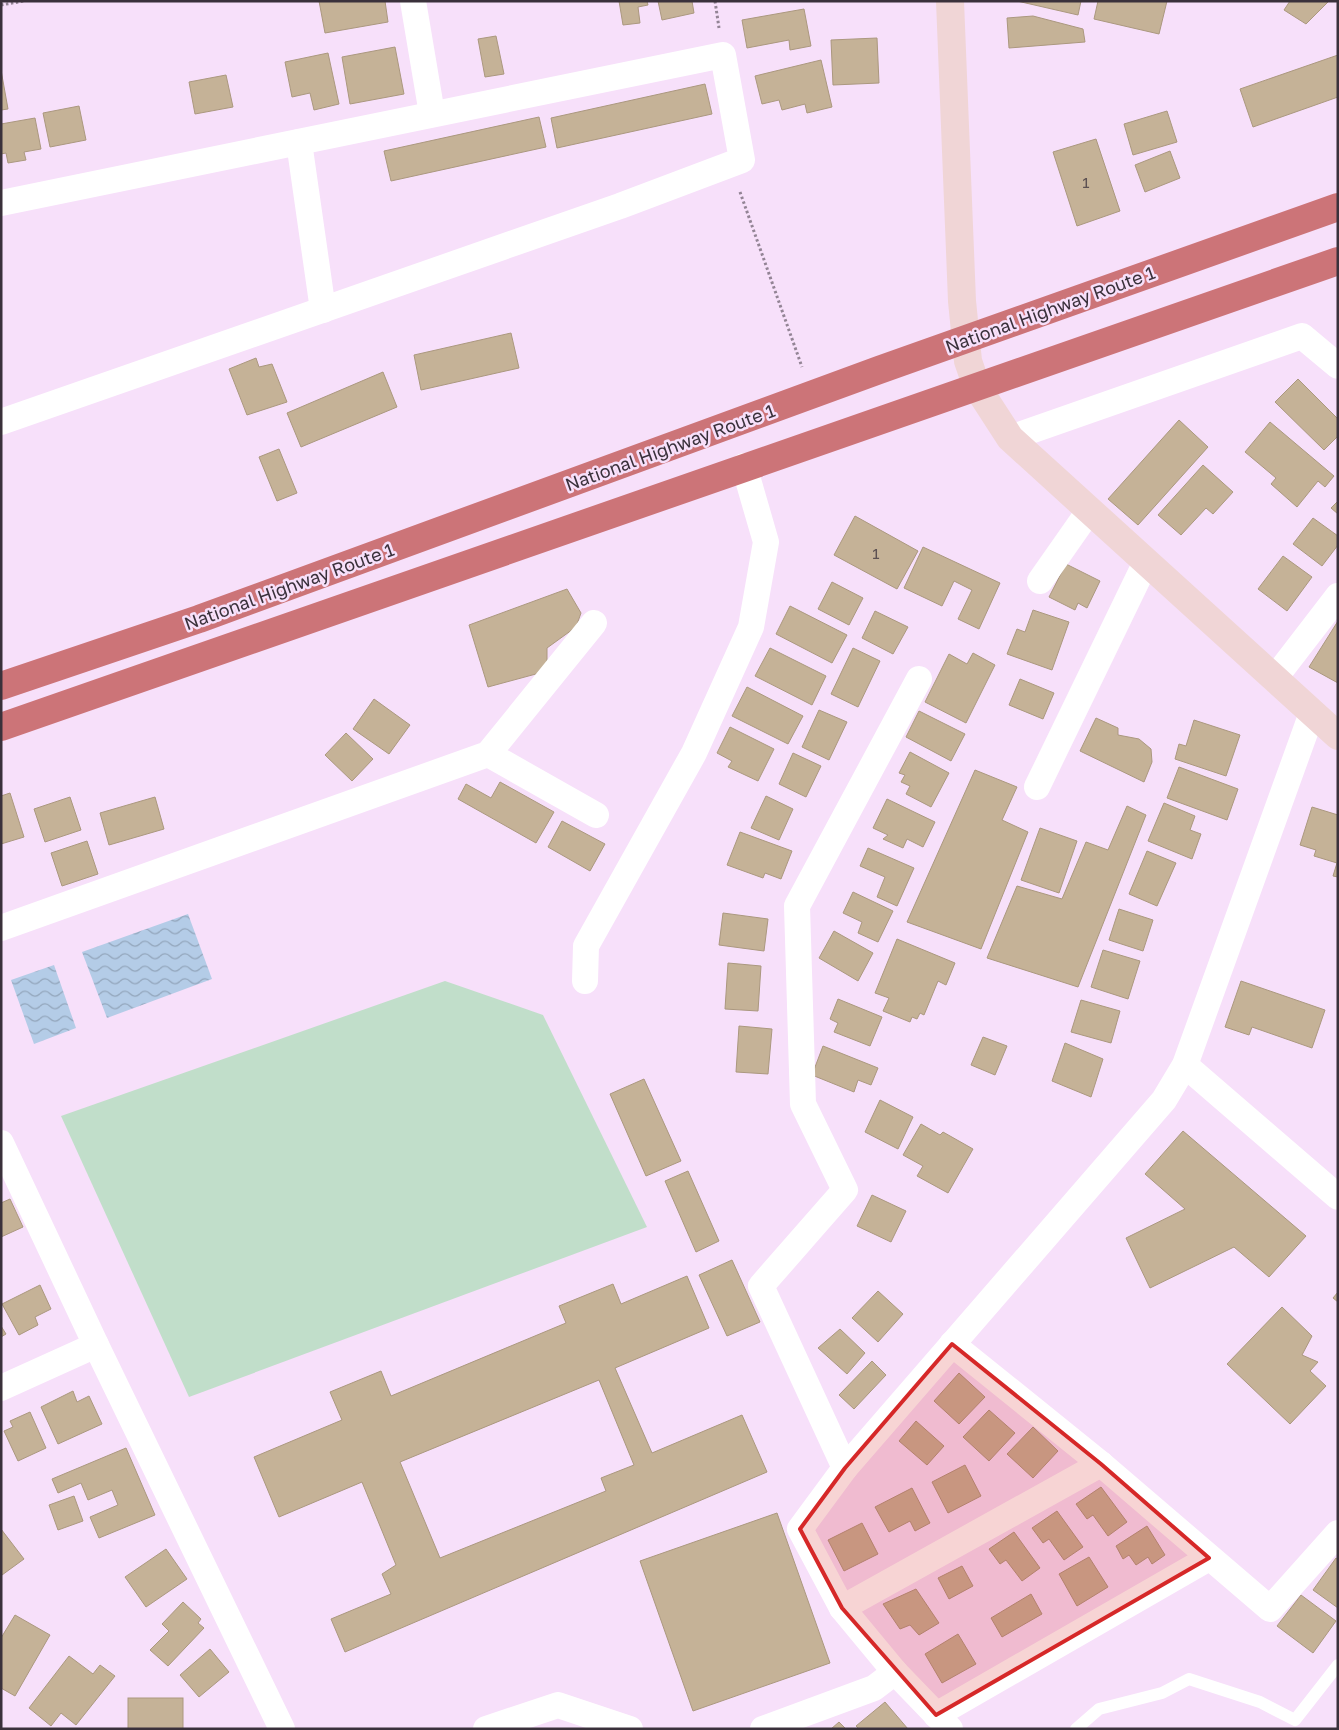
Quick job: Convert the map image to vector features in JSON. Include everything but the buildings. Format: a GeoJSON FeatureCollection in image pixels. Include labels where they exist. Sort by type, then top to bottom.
{"type":"FeatureCollection","features":[{"type":"Feature","properties":{"kind":"highway","name":"National Highway Route 1"},"geometry":{"type":"LineString","coordinates":[[1,686],[199,619],[965,340],[1338,207]]}},
{"type":"Feature","properties":{"kind":"highway","name":"National Highway Route 1"},"geometry":{"type":"LineString","coordinates":[[1,727],[744,466],[1338,261]]}},
{"type":"Feature","properties":{"kind":"street"},"geometry":{"type":"LineString","coordinates":[[413,1],[432,114]]}},
{"type":"Feature","properties":{"kind":"street"},"geometry":{"type":"LineString","coordinates":[[950,1],[962,300],[968,362],[977,387],[1010,438],[1274,680],[1338,736]]}},
{"type":"Feature","properties":{"kind":"street"},"geometry":{"type":"LineString","coordinates":[[1,202],[723,55],[742,160],[620,206],[1,422]]}},
{"type":"Feature","properties":{"kind":"street"},"geometry":{"type":"LineString","coordinates":[[298,142],[322,310]]}},
{"type":"Feature","properties":{"kind":"street"},"geometry":{"type":"LineString","coordinates":[[1010,438],[1302,336],[1338,366]]}},
{"type":"Feature","properties":{"kind":"street"},"geometry":{"type":"LineString","coordinates":[[585,981],[586,946],[694,753],[751,627],[766,542],[744,466]]}},
{"type":"Feature","properties":{"kind":"street"},"geometry":{"type":"LineString","coordinates":[[1040,581],[1089,510]]}},
{"type":"Feature","properties":{"kind":"street"},"geometry":{"type":"LineString","coordinates":[[1037,787],[1146,562]]}},
{"type":"Feature","properties":{"kind":"street"},"geometry":{"type":"LineString","coordinates":[[1274,680],[1338,596]]}},
{"type":"Feature","properties":{"kind":"street"},"geometry":{"type":"LineString","coordinates":[[1,928],[488,754],[594,624]]}},
{"type":"Feature","properties":{"kind":"street"},"geometry":{"type":"LineString","coordinates":[[845,1468],[761,1286],[845,1190],[804,1104],[797,906],[919,680]]}},
{"type":"Feature","properties":{"kind":"street"},"geometry":{"type":"LineString","coordinates":[[1209,1558],[943,1722],[895,1672],[842,1608],[800,1529],[845,1468],[1164,1100],[1185,1065],[1312,713]]}},
{"type":"Feature","properties":{"kind":"street"},"geometry":{"type":"LineString","coordinates":[[488,754],[596,815]]}},
{"type":"Feature","properties":{"kind":"street"},"geometry":{"type":"LineString","coordinates":[[1185,1065],[1338,1197]]}},
{"type":"Feature","properties":{"kind":"street"},"geometry":{"type":"LineString","coordinates":[[1,1143],[96,1345],[282,1729]]}},
{"type":"Feature","properties":{"kind":"street"},"geometry":{"type":"LineString","coordinates":[[952,1344],[1101,1464],[1270,1609],[1338,1532]]}},
{"type":"Feature","properties":{"kind":"street"},"geometry":{"type":"LineString","coordinates":[[1,1388],[96,1345]]}},
{"type":"Feature","properties":{"kind":"street"},"geometry":{"type":"LineString","coordinates":[[842,1608],[1101,1464]]}},
{"type":"Feature","properties":{"kind":"street"},"geometry":{"type":"LineString","coordinates":[[763,1729],[874,1688],[895,1672]]}},
{"type":"Feature","properties":{"kind":"street"},"geometry":{"type":"LineString","coordinates":[[486,1729],[558,1705],[630,1729]]}},
{"type":"Feature","properties":{"kind":"lane"},"geometry":{"type":"LineString","coordinates":[[1076,1729],[1099,1709],[1162,1693],[1189,1680],[1260,1702],[1296,1726],[1338,1665]]}},
{"type":"Feature","properties":{"kind":"path"},"geometry":{"type":"LineString","coordinates":[[1,5],[24,1]]}},
{"type":"Feature","properties":{"kind":"path"},"geometry":{"type":"LineString","coordinates":[[730,164],[803,370]]}},
{"type":"Feature","properties":{"kind":"highlighted area"},"geometry":{"type":"Polygon","coordinates":[[[952,1344],[1101,1464],[1209,1558],[936,1715],[842,1608],[800,1529],[845,1468],[952,1344]]]}},
{"type":"Feature","properties":{"kind":"green space"},"geometry":{"type":"Polygon","coordinates":[[[445,981],[543,1015],[647,1227],[189,1397],[61,1116],[445,981]]]}},
{"type":"Feature","properties":{"kind":"water"},"geometry":{"type":"Polygon","coordinates":[[[188,914],[212,979],[107,1018],[82,952],[188,914]]]}},
{"type":"Feature","properties":{"kind":"water"},"geometry":{"type":"Polygon","coordinates":[[[54,965],[76,1028],[34,1044],[11,980],[54,965]]]}}]}
